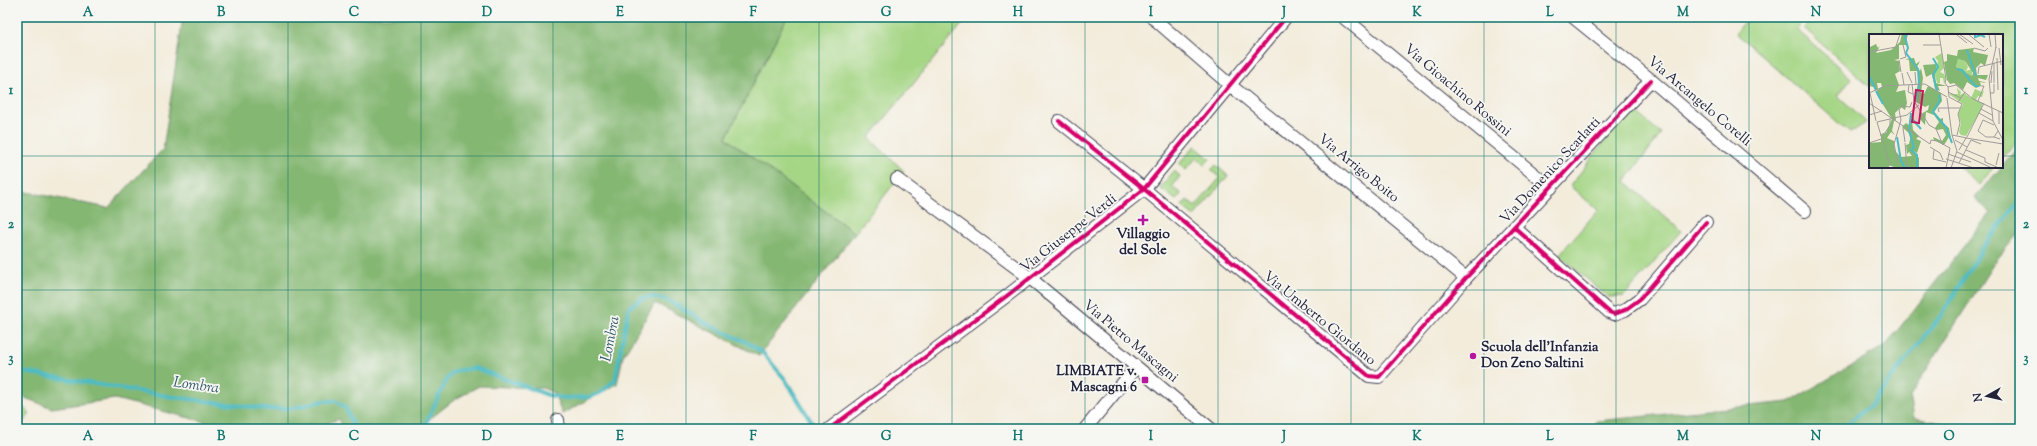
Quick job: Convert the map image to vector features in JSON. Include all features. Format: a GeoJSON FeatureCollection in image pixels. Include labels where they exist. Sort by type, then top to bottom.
{"type":"FeatureCollection","features":[{"type":"Feature","properties":{"kind":"street","name":"Via Arrigo Boito"},"geometry":{"type":"LineString","coordinates":[[1152,17],[1230,85],[1466,278]]}},
{"type":"Feature","properties":{"kind":"street","name":"Via Giuseppe Verdi"},"geometry":{"type":"LineString","coordinates":[[832,427],[1030,278],[1144,189],[1286,17]]}},
{"type":"Feature","properties":{"kind":"street","name":"Via Gioachino Rossini"},"geometry":{"type":"LineString","coordinates":[[1343,17],[1551,188]]}},
{"type":"Feature","properties":{"kind":"street","name":"Via Arcangelo Corelli"},"geometry":{"type":"LineString","coordinates":[[1573,17],[1651,80],[1805,211]]}},
{"type":"Feature","properties":{"kind":"street","name":"Via Domenico Scarlatti"},"geometry":{"type":"LineString","coordinates":[[1466,278],[1651,80]]}},
{"type":"Feature","properties":{"kind":"street"},"geometry":{"type":"LineString","coordinates":[[1059,121],[1144,189]]}},
{"type":"Feature","properties":{"kind":"street","name":"Via Pietro Mascagni"},"geometry":{"type":"LineString","coordinates":[[897,178],[1030,278],[1211,429]]}},
{"type":"Feature","properties":{"kind":"street","name":"Via Umberto Giordano"},"geometry":{"type":"LineString","coordinates":[[1144,189],[1369,376],[1380,377],[1466,278]]}},
{"type":"Feature","properties":{"kind":"street"},"geometry":{"type":"LineString","coordinates":[[1514,227],[1609,312],[1614,314],[1625,310],[1640,299],[1706,222]]}},
{"type":"Feature","properties":{"kind":"street"},"geometry":{"type":"LineString","coordinates":[[1085,429],[1136,367]]}},
{"type":"Feature","properties":{"kind":"green space"},"geometry":{"type":"Polygon","coordinates":[[[183,17],[787,17],[726,138],[855,233],[759,356],[655,303],[623,356],[617,384],[562,414],[554,393],[543,388],[479,386],[454,400],[417,429],[344,429],[339,419],[313,428],[244,429],[225,427],[115,399],[52,408],[17,395],[17,190],[108,208],[163,149],[183,17]]]}},
{"type":"Feature","properties":{"kind":"green space"},"geometry":{"type":"Polygon","coordinates":[[[787,17],[968,17],[869,138],[904,171],[855,233],[726,138],[787,17]]]}},
{"type":"Feature","properties":{"kind":"green space"},"geometry":{"type":"Polygon","coordinates":[[[1748,17],[1806,17],[1796,29],[1851,78],[1838,96],[1867,122],[1850,133],[1736,33],[1748,17]]]}},
{"type":"Feature","properties":{"kind":"green space"},"geometry":{"type":"Polygon","coordinates":[[[1813,17],[2020,17],[2020,138],[2003,157],[2003,34],[1869,34],[1869,86],[1804,28],[1813,17]]]}},
{"type":"Feature","properties":{"kind":"green space"},"geometry":{"type":"Polygon","coordinates":[[[1631,107],[1661,134],[1625,181],[1681,231],[1624,296],[1608,297],[1559,255],[1598,210],[1570,186],[1631,107]]]}},
{"type":"Feature","properties":{"kind":"green space"},"geometry":{"type":"Polygon","coordinates":[[[1195,146],[1210,159],[1204,165],[1196,158],[1186,170],[1179,164],[1195,146]]]}},
{"type":"Feature","properties":{"kind":"green space"},"geometry":{"type":"Polygon","coordinates":[[[2020,146],[2020,231],[1994,263],[1910,396],[1914,418],[1975,429],[1592,429],[1597,421],[1789,402],[1886,345],[1990,213],[1975,197],[2001,168],[2003,168],[2003,165],[2020,146]]]}},
{"type":"Feature","properties":{"kind":"green space"},"geometry":{"type":"Polygon","coordinates":[[[1216,165],[1228,176],[1194,216],[1182,206],[1187,200],[1195,207],[1220,178],[1211,170],[1216,165]]]}},
{"type":"Feature","properties":{"kind":"green space"},"geometry":{"type":"Polygon","coordinates":[[[1960,168],[1993,168],[1979,185],[1960,168]]]}},
{"type":"Feature","properties":{"kind":"green space"},"geometry":{"type":"Polygon","coordinates":[[[1174,171],[1180,176],[1172,187],[1181,194],[1176,200],[1160,188],[1174,171]]]}},
{"type":"Feature","properties":{"kind":"green space"},"geometry":{"type":"Polygon","coordinates":[[[17,401],[30,414],[17,428],[17,401]]]}},
{"type":"Feature","properties":{"kind":"waterway"},"geometry":{"type":"LineString","coordinates":[[1840,429],[1870,406],[1942,314],[1983,247],[2020,200]]}},
{"type":"Feature","properties":{"kind":"waterway","name":"Lombra"},"geometry":{"type":"LineString","coordinates":[[423,429],[447,379],[452,373],[460,370],[475,368],[548,395],[563,398],[590,397],[600,393],[615,380],[628,311],[632,305],[643,298],[652,297],[664,299],[673,303],[709,325],[746,342],[763,353],[785,379],[816,429]]}},
{"type":"Feature","properties":{"kind":"waterway","name":"Lombra"},"geometry":{"type":"LineString","coordinates":[[17,371],[173,397],[267,409],[293,408],[323,401],[336,401],[346,408],[354,429]]}},
{"type":"Feature","properties":{"kind":"cycle path"},"geometry":{"type":"LineString","coordinates":[[829,429],[1008,295],[1144,189],[1286,17]]}},
{"type":"Feature","properties":{"kind":"cycle path"},"geometry":{"type":"LineString","coordinates":[[1059,121],[1144,189],[1369,376],[1379,377],[1466,278],[1651,80]]}},
{"type":"Feature","properties":{"kind":"cycle path"},"geometry":{"type":"LineString","coordinates":[[1514,227],[1609,312],[1614,314],[1625,310],[1640,299],[1706,222]]}},
{"type":"Feature","properties":{"kind":"place","name":"Villaggio del Sole"},"geometry":{"type":"Point","coordinates":[1143,220]}},
{"type":"Feature","properties":{"kind":"place","name":"Scuola dell'Infanzia Don Zeno Saltini"},"geometry":{"type":"Point","coordinates":[1473,356]}},
{"type":"Feature","properties":{"kind":"place","name":"LIMBIATE v. Mascagni 6"},"geometry":{"type":"Point","coordinates":[1145,380]}}]}
